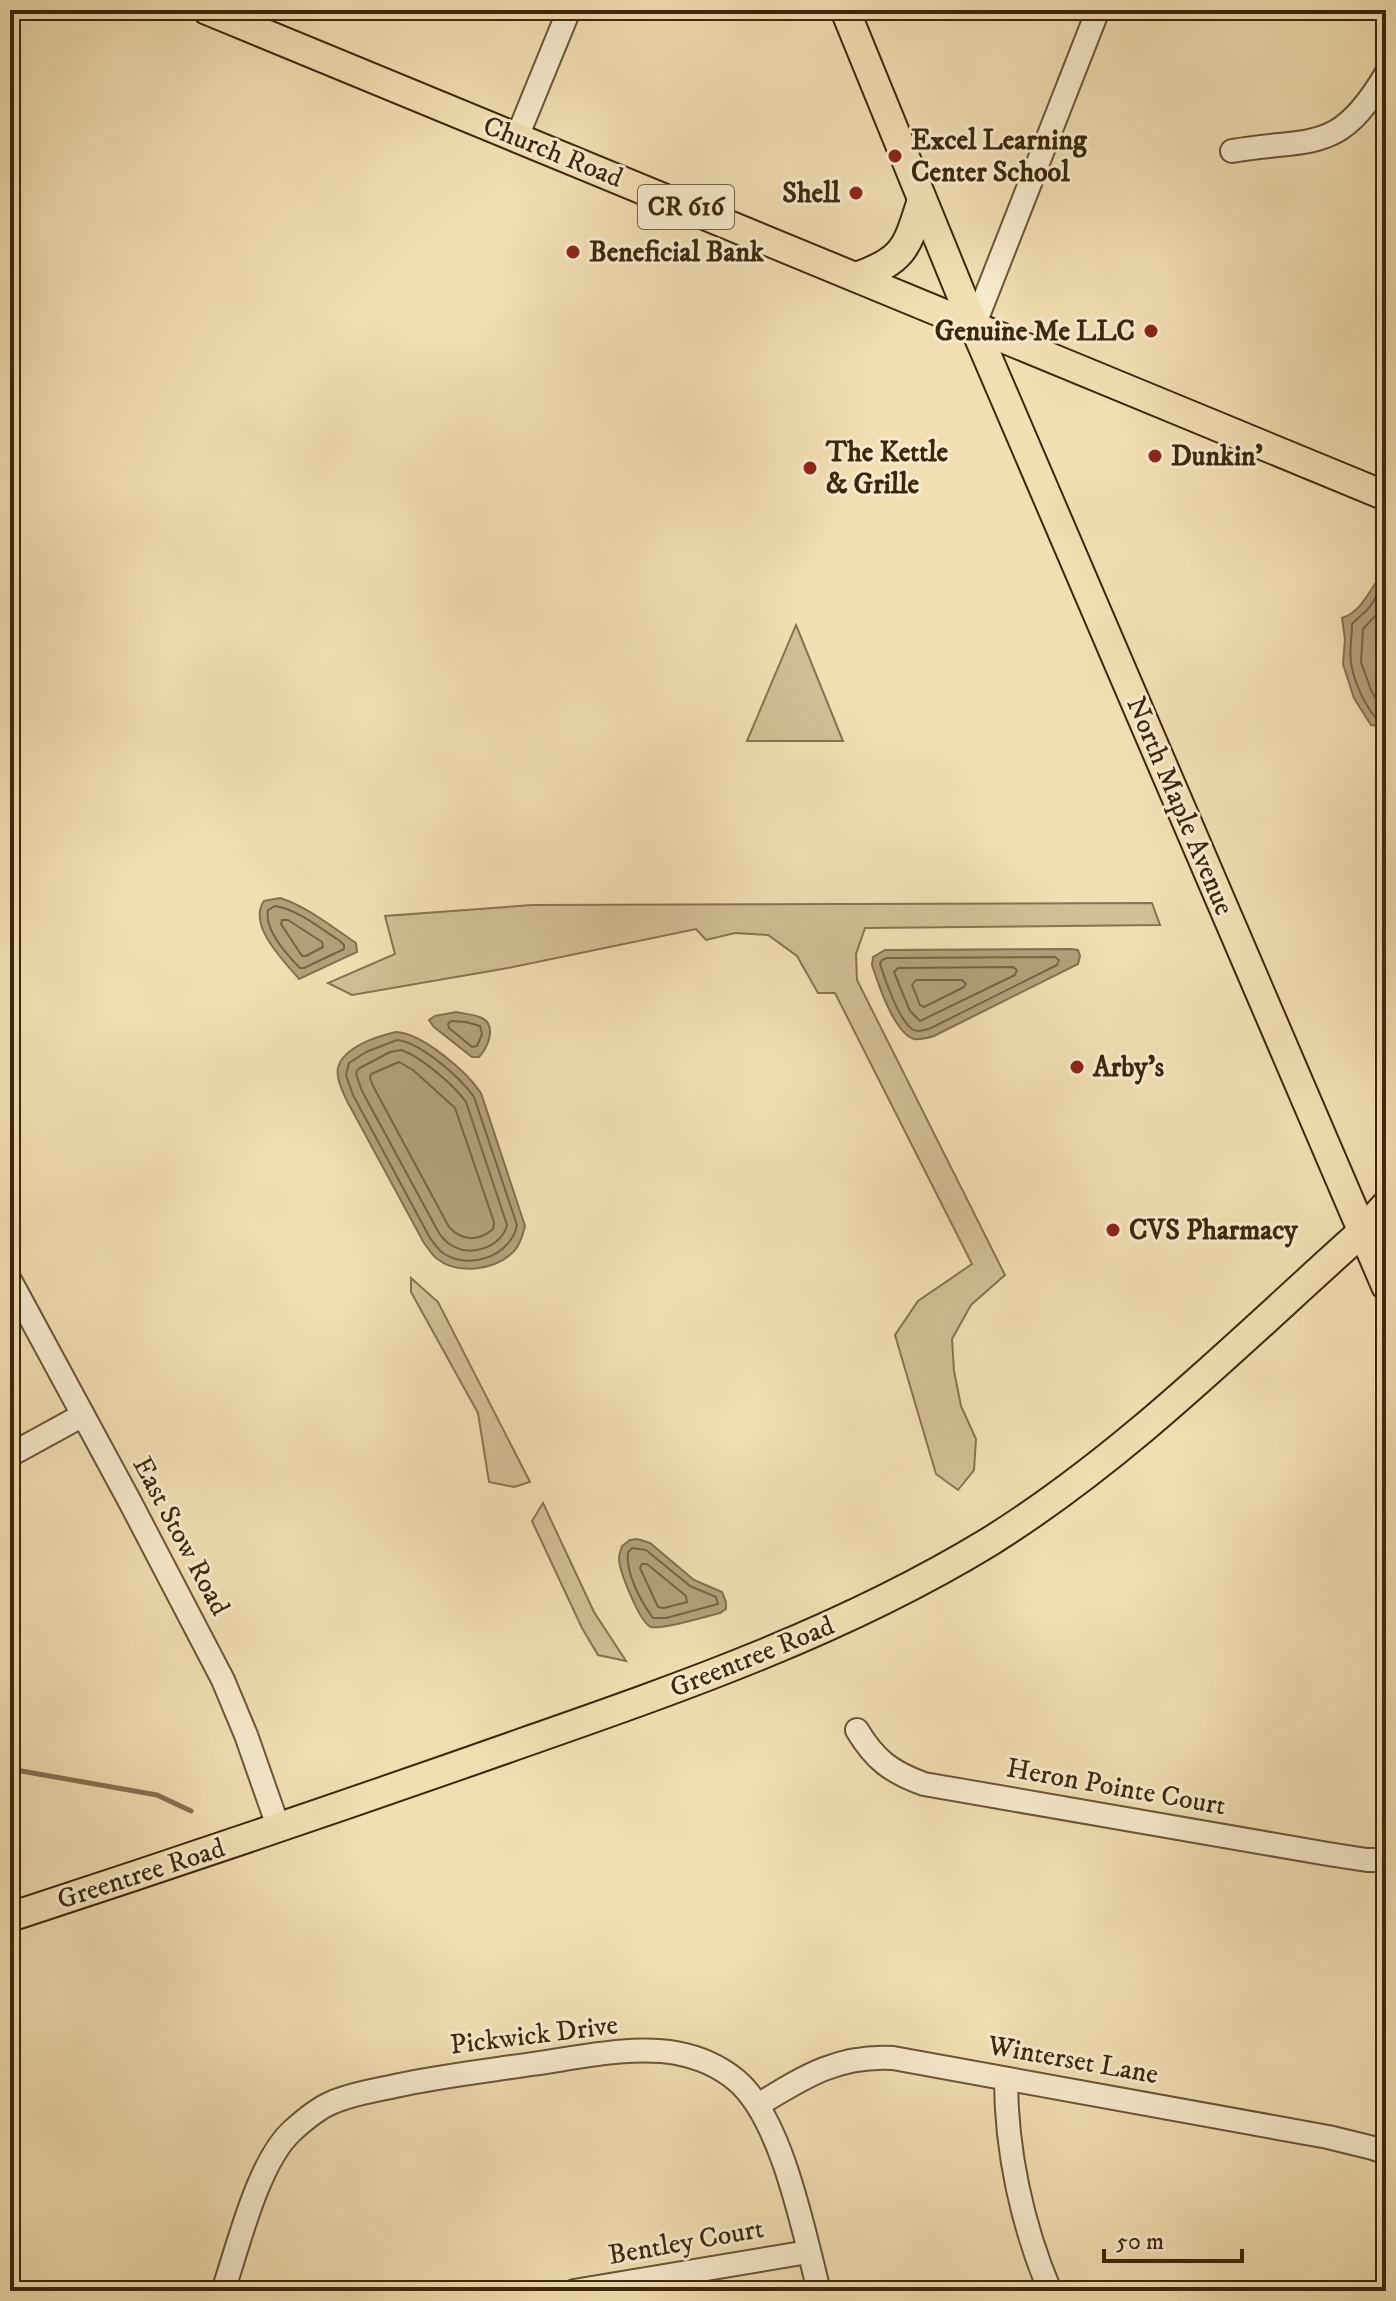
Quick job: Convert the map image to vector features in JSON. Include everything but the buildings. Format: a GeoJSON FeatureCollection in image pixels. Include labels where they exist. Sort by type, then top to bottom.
{"type":"FeatureCollection","features":[{"type":"Feature","properties":{"kind":"main road","name":"Church Road"},"geometry":{"type":"LineString","coordinates":[[207,10],[1386,496]]}},
{"type":"Feature","properties":{"kind":"main road","name":"North Maple Avenue"},"geometry":{"type":"LineString","coordinates":[[845,10],[974,326],[1386,1286]]}},
{"type":"Feature","properties":{"kind":"main road"},"geometry":{"type":"LineString","coordinates":[[856,277],[894,260],[906,244],[922,200]]}},
{"type":"Feature","properties":{"kind":"main road","name":"Greentree Road"},"geometry":{"type":"LineString","coordinates":[[10,1917],[279,1829],[669,1692],[861,1612],[951,1564],[1031,1514],[1135,1436],[1363,1231],[1386,1205]]}},
{"type":"Feature","properties":{"kind":"street"},"geometry":{"type":"LineString","coordinates":[[517,137],[569,10]]}},
{"type":"Feature","properties":{"kind":"street"},"geometry":{"type":"LineString","coordinates":[[974,326],[1098,10]]}},
{"type":"Feature","properties":{"kind":"street"},"geometry":{"type":"LineString","coordinates":[[1232,151],[1307,143],[1327,137],[1346,126],[1362,110],[1386,74]]}},
{"type":"Feature","properties":{"kind":"street","name":"East Stow Road"},"geometry":{"type":"LineString","coordinates":[[10,1280],[223,1680],[279,1829]]}},
{"type":"Feature","properties":{"kind":"street"},"geometry":{"type":"LineString","coordinates":[[10,1455],[83,1415]]}},
{"type":"Feature","properties":{"kind":"street","name":"Heron Pointe Court"},"geometry":{"type":"LineString","coordinates":[[857,1730],[868,1749],[882,1763],[903,1777],[924,1784],[1328,1854],[1386,1860]]}},
{"type":"Feature","properties":{"kind":"street","name":"Pickwick Drive"},"geometry":{"type":"LineString","coordinates":[[223,2291],[254,2201],[275,2152],[289,2133],[327,2105],[349,2096],[439,2077],[597,2055],[650,2051],[700,2059],[721,2069],[738,2081],[758,2105],[781,2157],[819,2291]]}},
{"type":"Feature","properties":{"kind":"street","name":"Winterset Lane"},"geometry":{"type":"LineString","coordinates":[[758,2105],[814,2072],[851,2060],[893,2058],[1328,2137],[1386,2153]]}},
{"type":"Feature","properties":{"kind":"street"},"geometry":{"type":"LineString","coordinates":[[1006,2079],[1006,2112],[1013,2164],[1035,2252],[1050,2291]]}},
{"type":"Feature","properties":{"kind":"street","name":"Bentley Court"},"geometry":{"type":"LineString","coordinates":[[574,2291],[808,2252]]}},
{"type":"Feature","properties":{"kind":"shaded area"},"geometry":{"type":"Polygon","coordinates":[[[796,625],[843,741],[747,741],[796,625]]]}},
{"type":"Feature","properties":{"kind":"shaded area"},"geometry":{"type":"Polygon","coordinates":[[[1152,903],[1160,925],[865,928],[856,954],[857,980],[1005,1275],[971,1305],[952,1339],[961,1406],[976,1439],[974,1470],[958,1490],[936,1474],[895,1335],[918,1301],[972,1264],[835,993],[818,993],[797,956],[768,935],[735,933],[706,940],[696,929],[508,968],[352,995],[328,983],[395,954],[385,916],[532,905],[1152,903]]]}},
{"type":"Feature","properties":{"kind":"shaded area"},"geometry":{"type":"Polygon","coordinates":[[[411,1278],[438,1302],[530,1482],[514,1487],[489,1482],[478,1413],[411,1292],[411,1278]]]}},
{"type":"Feature","properties":{"kind":"shaded area"},"geometry":{"type":"Polygon","coordinates":[[[543,1503],[594,1612],[626,1661],[598,1655],[582,1628],[532,1521],[543,1503]]]}},
{"type":"Feature","properties":{"kind":"water"},"geometry":{"type":"Polygon","coordinates":[[[1386,569],[1386,727],[1371,725],[1354,698],[1343,664],[1345,639],[1342,618],[1362,604],[1386,569]]]}},
{"type":"Feature","properties":{"kind":"water"},"geometry":{"type":"Polygon","coordinates":[[[280,898],[310,912],[356,943],[357,952],[299,979],[277,953],[260,921],[264,901],[280,898]]]}},
{"type":"Feature","properties":{"kind":"water"},"geometry":{"type":"Polygon","coordinates":[[[885,950],[1078,950],[1078,964],[934,1036],[919,1039],[907,1035],[894,1018],[872,965],[873,957],[885,950]]]}},
{"type":"Feature","properties":{"kind":"water"},"geometry":{"type":"Polygon","coordinates":[[[456,1012],[487,1022],[490,1031],[488,1042],[479,1057],[472,1057],[429,1020],[456,1012]]]}},
{"type":"Feature","properties":{"kind":"water"},"geometry":{"type":"Polygon","coordinates":[[[396,1032],[418,1039],[443,1055],[481,1093],[525,1226],[517,1247],[498,1262],[466,1269],[445,1264],[433,1255],[344,1095],[338,1076],[341,1061],[354,1048],[396,1032]]]}},
{"type":"Feature","properties":{"kind":"water"},"geometry":{"type":"Polygon","coordinates":[[[637,1539],[650,1543],[694,1580],[722,1592],[726,1609],[685,1622],[651,1627],[636,1607],[620,1565],[622,1546],[637,1539]]]}},
{"type":"Feature","properties":{"kind":"waterway"},"geometry":{"type":"LineString","coordinates":[[10,1769],[157,1795],[191,1811]]}},
{"type":"Feature","properties":{"kind":"place","name":"Excel Learning Center School"},"geometry":{"type":"Point","coordinates":[895,156]}},
{"type":"Feature","properties":{"kind":"place","name":"Shell"},"geometry":{"type":"Point","coordinates":[856,193]}},
{"type":"Feature","properties":{"kind":"place","name":"Beneficial Bank"},"geometry":{"type":"Point","coordinates":[573,252]}},
{"type":"Feature","properties":{"kind":"place","name":"Genuine Me LLC"},"geometry":{"type":"Point","coordinates":[1151,331]}},
{"type":"Feature","properties":{"kind":"place","name":"Dunkin'"},"geometry":{"type":"Point","coordinates":[1155,456]}},
{"type":"Feature","properties":{"kind":"place","name":"The Kettle & Grille"},"geometry":{"type":"Point","coordinates":[810,468]}},
{"type":"Feature","properties":{"kind":"place","name":"Arby's"},"geometry":{"type":"Point","coordinates":[1077,1067]}},
{"type":"Feature","properties":{"kind":"place","name":"CVS Pharmacy"},"geometry":{"type":"Point","coordinates":[1113,1230]}}]}
